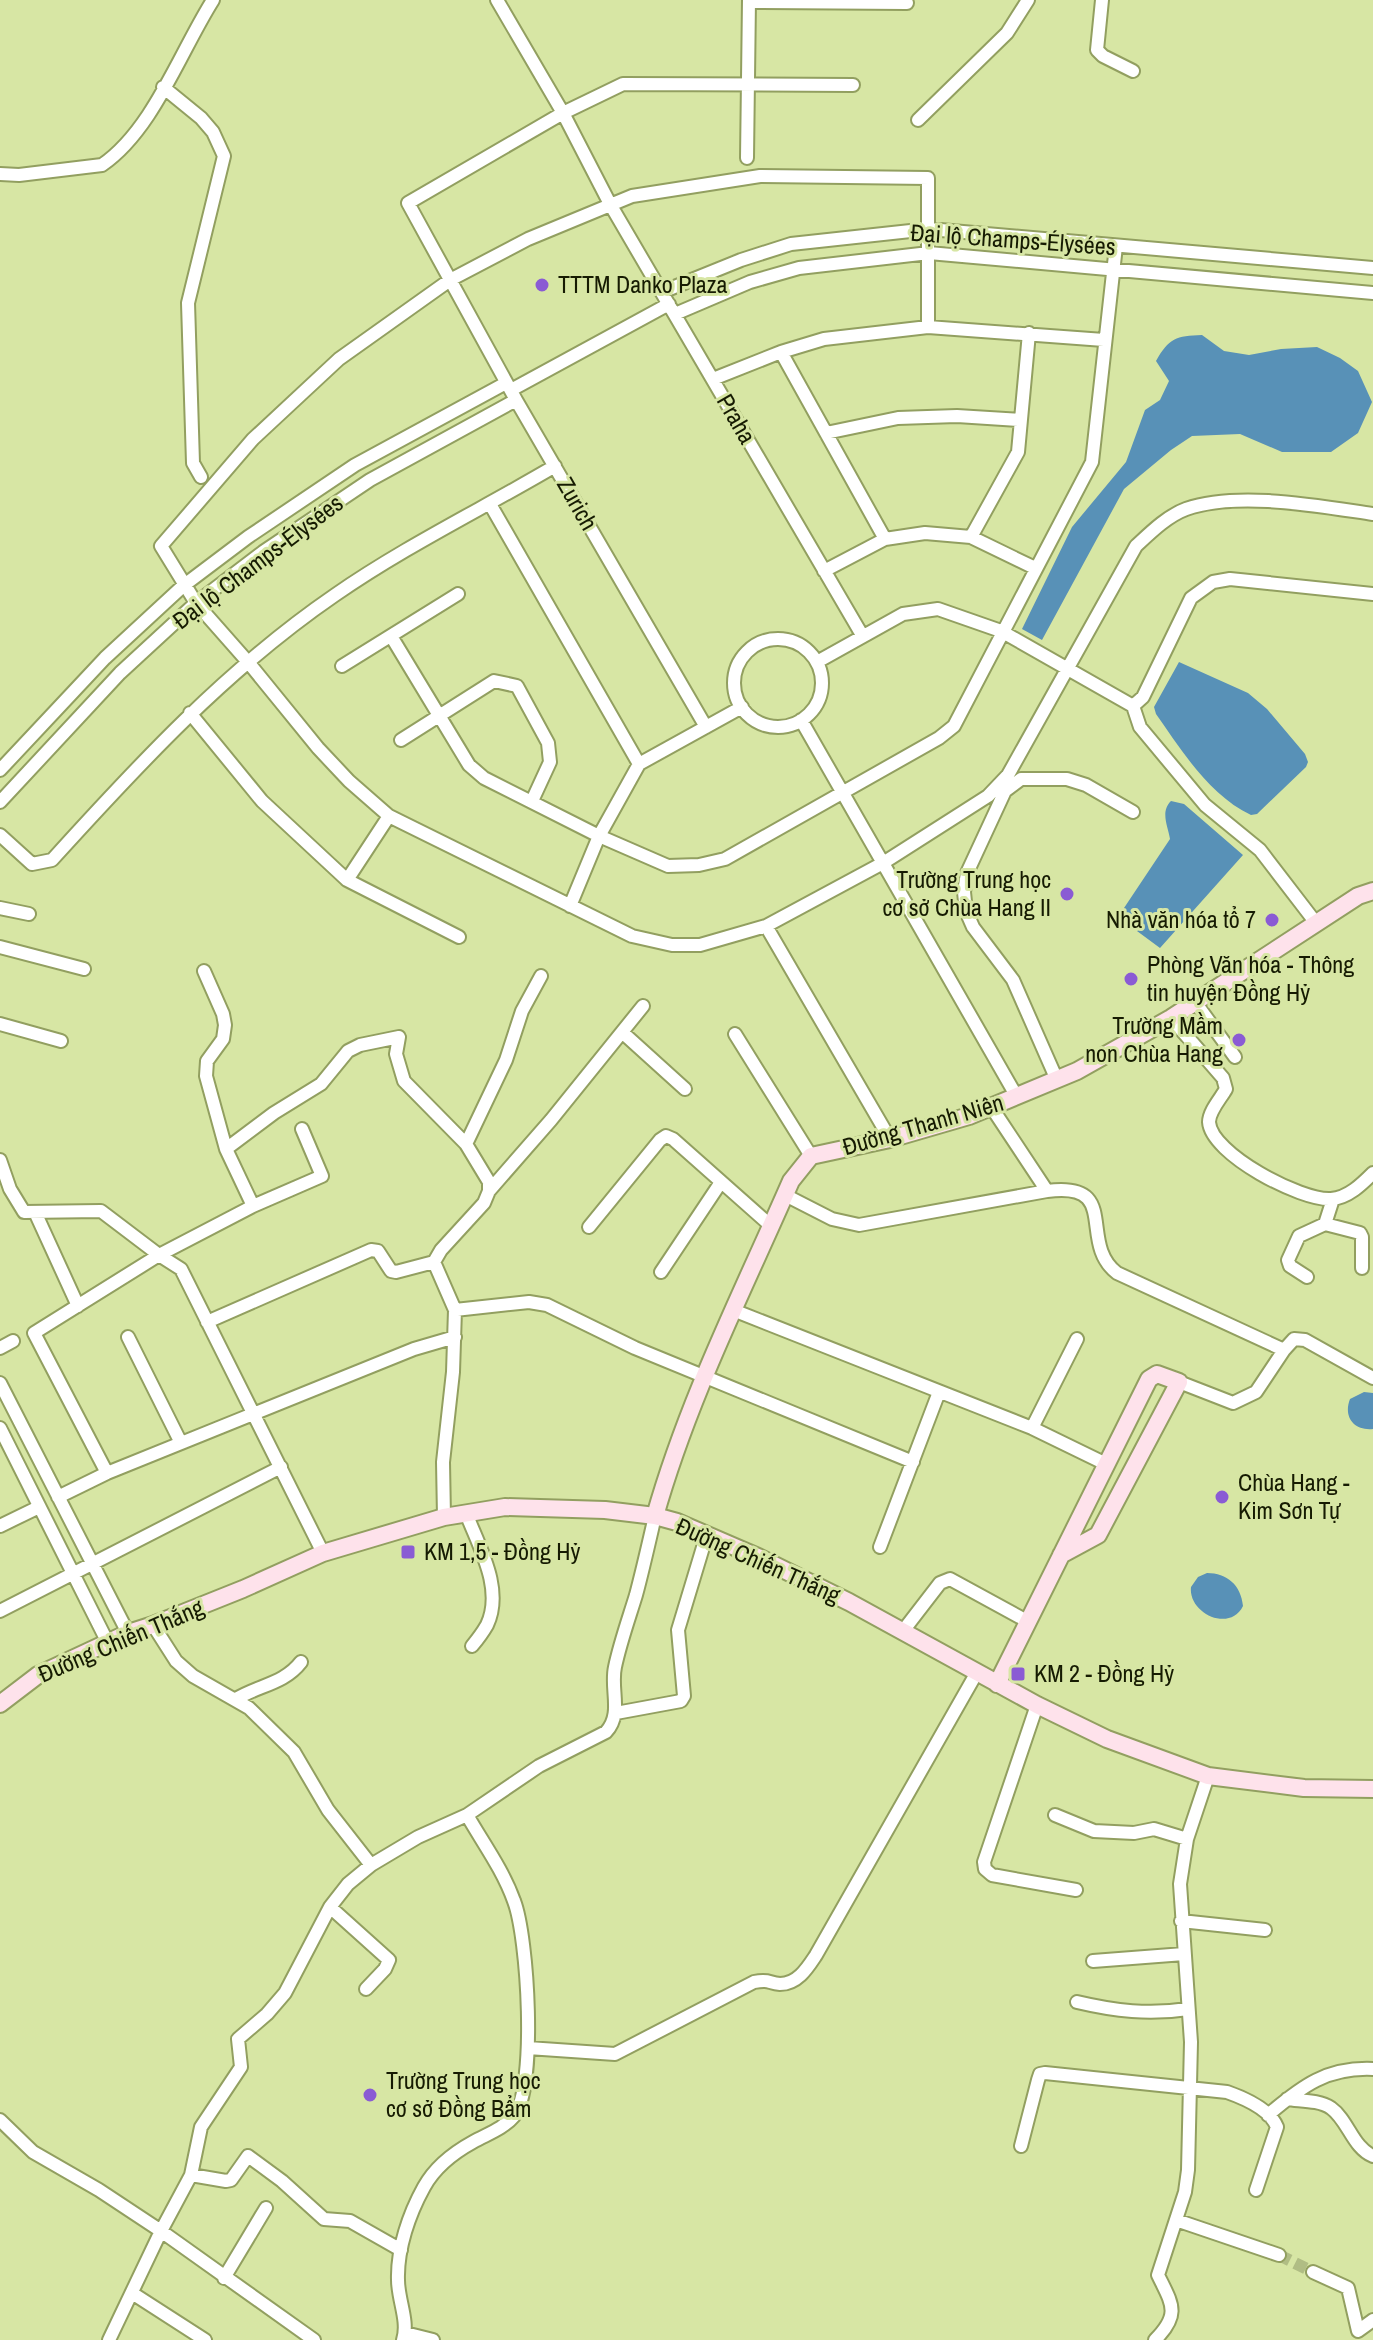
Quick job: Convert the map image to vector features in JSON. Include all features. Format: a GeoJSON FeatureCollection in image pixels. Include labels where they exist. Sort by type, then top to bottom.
{"type":"FeatureCollection","features":[{"type":"Feature","properties":{"kind":"street"},"geometry":{"type":"LineString","coordinates":[[0,174],[19,175],[102,165],[127,144],[213,0]]}},
{"type":"Feature","properties":{"kind":"street","name":"Praha"},"geometry":{"type":"LineString","coordinates":[[497,0],[563,113],[610,204],[862,635]]}},
{"type":"Feature","properties":{"kind":"street"},"geometry":{"type":"LineString","coordinates":[[918,120],[999,41],[1028,0]]}},
{"type":"Feature","properties":{"kind":"street"},"geometry":{"type":"LineString","coordinates":[[1102,0],[1097,50],[1133,71]]}},
{"type":"Feature","properties":{"kind":"street"},"geometry":{"type":"LineString","coordinates":[[747,158],[749,1],[907,3]]}},
{"type":"Feature","properties":{"kind":"street"},"geometry":{"type":"LineString","coordinates":[[563,113],[623,84],[853,85]]}},
{"type":"Feature","properties":{"kind":"street"},"geometry":{"type":"LineString","coordinates":[[163,87],[201,118],[213,132],[224,156],[188,303],[193,463],[201,477]]}},
{"type":"Feature","properties":{"kind":"street","name":"Zurich"},"geometry":{"type":"LineString","coordinates":[[563,113],[408,203],[511,391],[706,727]]}},
{"type":"Feature","properties":{"kind":"street"},"geometry":{"type":"LineString","coordinates":[[928,327],[928,178],[760,176],[632,196],[528,239],[450,280],[339,359],[253,439],[161,546],[196,603],[318,748],[389,816],[632,936],[672,945],[700,945],[766,926],[883,863],[988,796],[1008,775],[1136,546],[1184,509],[1221,500],[1373,514]]}},
{"type":"Feature","properties":{"kind":"street","name":"Đại lộ Champs-Élysées"},"geometry":{"type":"LineString","coordinates":[[0,802],[120,673],[196,603],[263,552],[511,391],[669,304],[741,260],[791,244],[929,229],[1373,268]]}},
{"type":"Feature","properties":{"kind":"street"},"geometry":{"type":"LineString","coordinates":[[391,636],[469,765],[484,778],[599,836],[668,866],[699,865],[725,859],[939,738],[954,726],[1092,462],[1116,246]]}},
{"type":"Feature","properties":{"kind":"street","name":"Đại lộ Champs-Élysées"},"geometry":{"type":"LineString","coordinates":[[669,304],[799,268],[929,253],[1373,293]]}},
{"type":"Feature","properties":{"kind":"street"},"geometry":{"type":"LineString","coordinates":[[713,379],[824,339],[928,327],[1104,340]]}},
{"type":"Feature","properties":{"kind":"street"},"geometry":{"type":"LineString","coordinates":[[971,537],[1018,452],[1029,333]]}},
{"type":"Feature","properties":{"kind":"street"},"geometry":{"type":"LineString","coordinates":[[781,352],[885,539]]}},
{"type":"Feature","properties":{"kind":"street","name":"Đại lộ Champs-Élysées"},"geometry":{"type":"LineString","coordinates":[[0,770],[105,658],[183,586],[248,537],[355,465],[511,391]]}},
{"type":"Feature","properties":{"kind":"street"},"geometry":{"type":"LineString","coordinates":[[826,433],[898,418],[957,416],[1020,420]]}},
{"type":"Feature","properties":{"kind":"street"},"geometry":{"type":"LineString","coordinates":[[0,835],[32,864],[52,860],[190,713],[248,662],[334,595],[555,466]]}},
{"type":"Feature","properties":{"kind":"street"},"geometry":{"type":"LineString","coordinates":[[490,504],[639,764]]}},
{"type":"Feature","properties":{"kind":"street"},"geometry":{"type":"LineString","coordinates":[[824,571],[885,539],[925,533],[971,537],[1035,568]]}},
{"type":"Feature","properties":{"kind":"street"},"geometry":{"type":"LineString","coordinates":[[1133,706],[1143,697],[1191,598],[1213,582],[1230,579],[1373,594]]}},
{"type":"Feature","properties":{"kind":"street"},"geometry":{"type":"LineString","coordinates":[[342,666],[458,594]]}},
{"type":"Feature","properties":{"kind":"street"},"geometry":{"type":"LineString","coordinates":[[817,662],[903,614],[938,609],[1001,631],[1133,706],[1140,727],[1205,805],[1260,850],[1316,923]]}},
{"type":"Feature","properties":{"kind":"street"},"geometry":{"type":"LineString","coordinates":[[785,639],[798,643],[817,662],[822,688],[811,712],[801,720],[789,725],[763,724],[742,707],[734,679],[738,664],[759,643],[785,639]]}},
{"type":"Feature","properties":{"kind":"street"},"geometry":{"type":"LineString","coordinates":[[401,740],[494,681],[517,686],[548,743],[550,762],[532,801]]}},
{"type":"Feature","properties":{"kind":"street"},"geometry":{"type":"LineString","coordinates":[[570,906],[599,836],[639,764],[742,707]]}},
{"type":"Feature","properties":{"kind":"street"},"geometry":{"type":"LineString","coordinates":[[190,713],[262,801],[347,880],[459,937]]}},
{"type":"Feature","properties":{"kind":"street"},"geometry":{"type":"LineString","coordinates":[[801,720],[1017,1097]]}},
{"type":"Feature","properties":{"kind":"street"},"geometry":{"type":"LineString","coordinates":[[1057,1080],[1013,980],[973,927],[966,911],[964,892],[967,873],[1005,791],[1021,779],[1067,779],[1086,785],[1133,812]]}},
{"type":"Feature","properties":{"kind":"street"},"geometry":{"type":"LineString","coordinates":[[347,880],[389,816]]}},
{"type":"Feature","properties":{"kind":"street","name":"Đường Thanh Niên"},"geometry":{"type":"LineString","coordinates":[[655,1516],[681,1433],[733,1310],[785,1195],[800,1168],[811,1156],[890,1139],[992,1108],[1077,1071],[1171,1018],[1358,896],[1373,891]]}},
{"type":"Feature","properties":{"kind":"street"},"geometry":{"type":"LineString","coordinates":[[0,908],[29,914]]}},
{"type":"Feature","properties":{"kind":"street"},"geometry":{"type":"LineString","coordinates":[[766,926],[890,1139]]}},
{"type":"Feature","properties":{"kind":"street"},"geometry":{"type":"LineString","coordinates":[[0,947],[84,969]]}},
{"type":"Feature","properties":{"kind":"street"},"geometry":{"type":"LineString","coordinates":[[204,971],[225,1025],[223,1039],[205,1067],[226,1149],[253,1206]]}},
{"type":"Feature","properties":{"kind":"street"},"geometry":{"type":"LineString","coordinates":[[466,1144],[506,1060],[522,1011],[541,976]]}},
{"type":"Feature","properties":{"kind":"street"},"geometry":{"type":"LineString","coordinates":[[1195,1002],[1235,1057]]}},
{"type":"Feature","properties":{"kind":"street"},"geometry":{"type":"LineString","coordinates":[[207,1322],[371,1250],[378,1251],[391,1271],[396,1272],[434,1262],[643,1006]]}},
{"type":"Feature","properties":{"kind":"street"},"geometry":{"type":"LineString","coordinates":[[1171,1018],[1223,1078],[1226,1089],[1210,1115],[1209,1125],[1214,1135],[1251,1169],[1300,1194],[1333,1199],[1360,1186],[1373,1173]]}},
{"type":"Feature","properties":{"kind":"street"},"geometry":{"type":"LineString","coordinates":[[0,1024],[61,1041]]}},
{"type":"Feature","properties":{"kind":"street"},"geometry":{"type":"LineString","coordinates":[[622,1032],[685,1089]]}},
{"type":"Feature","properties":{"kind":"street"},"geometry":{"type":"LineString","coordinates":[[735,1034],[811,1156]]}},
{"type":"Feature","properties":{"kind":"street"},"geometry":{"type":"LineString","coordinates":[[226,1149],[274,1113],[321,1084],[348,1051],[360,1045],[399,1037],[396,1054],[404,1081],[466,1144],[485,1173],[489,1191]]}},
{"type":"Feature","properties":{"kind":"street"},"geometry":{"type":"LineString","coordinates":[[992,1108],[1047,1191]]}},
{"type":"Feature","properties":{"kind":"street"},"geometry":{"type":"LineString","coordinates":[[107,1473],[34,1333],[159,1255],[253,1206],[322,1176],[302,1129]]}},
{"type":"Feature","properties":{"kind":"street"},"geometry":{"type":"LineString","coordinates":[[589,1227],[666,1136],[770,1225]]}},
{"type":"Feature","properties":{"kind":"street"},"geometry":{"type":"LineString","coordinates":[[1,1167],[24,1212],[101,1211],[181,1269],[323,1553]]}},
{"type":"Feature","properties":{"kind":"street"},"geometry":{"type":"LineString","coordinates":[[661,1272],[721,1182]]}},
{"type":"Feature","properties":{"kind":"street"},"geometry":{"type":"LineString","coordinates":[[785,1195],[832,1219],[859,1225],[1047,1191],[1078,1191],[1087,1196],[1095,1212],[1100,1251],[1107,1265],[1117,1273],[1284,1350]]}},
{"type":"Feature","properties":{"kind":"street"},"geometry":{"type":"LineString","coordinates":[[1325,1224],[1333,1199]]}},
{"type":"Feature","properties":{"kind":"street"},"geometry":{"type":"LineString","coordinates":[[35,1212],[78,1306]]}},
{"type":"Feature","properties":{"kind":"street"},"geometry":{"type":"LineString","coordinates":[[1307,1277],[1290,1266],[1288,1260],[1299,1236],[1325,1224],[1360,1233],[1362,1268]]}},
{"type":"Feature","properties":{"kind":"street"},"geometry":{"type":"LineString","coordinates":[[434,1262],[455,1310],[443,1462],[444,1517]]}},
{"type":"Feature","properties":{"kind":"street"},"geometry":{"type":"LineString","coordinates":[[455,1310],[529,1302],[547,1305],[635,1348],[913,1462]]}},
{"type":"Feature","properties":{"kind":"street"},"geometry":{"type":"LineString","coordinates":[[733,1310],[1032,1428],[1106,1464]]}},
{"type":"Feature","properties":{"kind":"street"},"geometry":{"type":"LineString","coordinates":[[128,1337],[181,1443]]}},
{"type":"Feature","properties":{"kind":"street"},"geometry":{"type":"LineString","coordinates":[[58,1497],[107,1473],[414,1349],[455,1337]]}},
{"type":"Feature","properties":{"kind":"street"},"geometry":{"type":"LineString","coordinates":[[1032,1428],[1077,1339]]}},
{"type":"Feature","properties":{"kind":"street"},"geometry":{"type":"LineString","coordinates":[[997,1684],[1149,1379],[1157,1374],[1233,1403],[1256,1392],[1294,1339],[1305,1340],[1373,1378]]}},
{"type":"Feature","properties":{"kind":"street"},"geometry":{"type":"LineString","coordinates":[[0,1348],[13,1341]]}},
{"type":"Feature","properties":{"kind":"street"},"geometry":{"type":"LineString","coordinates":[[1061,1555],[1098,1535],[1179,1382]]}},
{"type":"Feature","properties":{"kind":"street"},"geometry":{"type":"LineString","coordinates":[[0,1383],[128,1633]]}},
{"type":"Feature","properties":{"kind":"street"},"geometry":{"type":"LineString","coordinates":[[880,1547],[939,1392]]}},
{"type":"Feature","properties":{"kind":"street"},"geometry":{"type":"LineString","coordinates":[[0,1428],[108,1643]]}},
{"type":"Feature","properties":{"kind":"street"},"geometry":{"type":"LineString","coordinates":[[0,1611],[281,1467]]}},
{"type":"Feature","properties":{"kind":"street"},"geometry":{"type":"LineString","coordinates":[[0,1526],[39,1507]]}},
{"type":"Feature","properties":{"kind":"street","name":"Đường Chiến Thắng"},"geometry":{"type":"LineString","coordinates":[[0,1704],[38,1675],[128,1633],[243,1589],[323,1553],[444,1517],[505,1507],[548,1507],[655,1516],[707,1534],[771,1563],[903,1631],[976,1674],[1107,1739],[1208,1776],[1304,1788],[1373,1789]]}},
{"type":"Feature","properties":{"kind":"street"},"geometry":{"type":"LineString","coordinates":[[466,1513],[489,1572],[493,1592],[487,1624],[472,1646]]}},
{"type":"Feature","properties":{"kind":"street"},"geometry":{"type":"LineString","coordinates":[[109,2340],[191,2175],[201,2127],[241,2067],[238,2039],[267,2014],[285,1993],[330,1907],[348,1884],[371,1865],[418,1837],[467,1815],[539,1766],[606,1732],[613,1725],[616,1713],[615,1667],[655,1516]]}},
{"type":"Feature","properties":{"kind":"street"},"geometry":{"type":"LineString","coordinates":[[616,1713],[681,1701],[684,1696],[678,1630],[707,1534]]}},
{"type":"Feature","properties":{"kind":"street"},"geometry":{"type":"LineString","coordinates":[[903,1631],[940,1583],[950,1579],[1027,1621]]}},
{"type":"Feature","properties":{"kind":"street"},"geometry":{"type":"LineString","coordinates":[[153,1625],[176,1661],[193,1676],[236,1699],[294,1752],[328,1810],[371,1865]]}},
{"type":"Feature","properties":{"kind":"street"},"geometry":{"type":"LineString","coordinates":[[236,1699],[259,1687],[285,1679],[301,1662]]}},
{"type":"Feature","properties":{"kind":"street"},"geometry":{"type":"LineString","coordinates":[[528,2048],[615,2054],[754,1982],[767,1979],[780,1984],[795,1980],[824,1942],[976,1674]]}},
{"type":"Feature","properties":{"kind":"street"},"geometry":{"type":"LineString","coordinates":[[1037,1705],[984,1862],[985,1869],[992,1875],[1076,1890]]}},
{"type":"Feature","properties":{"kind":"street"},"geometry":{"type":"LineString","coordinates":[[1155,2340],[1172,2318],[1173,2306],[1158,2275],[1188,2170],[1192,2090],[1180,1884],[1187,1839],[1208,1776]]}},
{"type":"Feature","properties":{"kind":"street"},"geometry":{"type":"LineString","coordinates":[[433,2340],[404,2336],[398,2281],[401,2250],[424,2187],[436,2169],[452,2155],[503,2126],[520,2106],[528,2048],[521,1921],[500,1871],[467,1815]]}},
{"type":"Feature","properties":{"kind":"street"},"geometry":{"type":"LineString","coordinates":[[1055,1815],[1094,1831],[1134,1833],[1154,1829],[1187,1839]]}},
{"type":"Feature","properties":{"kind":"street"},"geometry":{"type":"LineString","coordinates":[[330,1907],[389,1960],[385,1969],[366,1989]]}},
{"type":"Feature","properties":{"kind":"street"},"geometry":{"type":"LineString","coordinates":[[1181,1921],[1265,1930]]}},
{"type":"Feature","properties":{"kind":"street"},"geometry":{"type":"LineString","coordinates":[[1093,1961],[1184,1954]]}},
{"type":"Feature","properties":{"kind":"street"},"geometry":{"type":"LineString","coordinates":[[1077,2002],[1139,2013],[1188,2009]]}},
{"type":"Feature","properties":{"kind":"street"},"geometry":{"type":"LineString","coordinates":[[1268,2115],[1318,2078],[1342,2069],[1373,2069]]}},
{"type":"Feature","properties":{"kind":"street"},"geometry":{"type":"LineString","coordinates":[[1021,2146],[1040,2074],[1227,2092],[1242,2097],[1268,2115],[1277,2127],[1256,2190]]}},
{"type":"Feature","properties":{"kind":"street"},"geometry":{"type":"LineString","coordinates":[[1287,2099],[1330,2108],[1363,2151],[1373,2156]]}},
{"type":"Feature","properties":{"kind":"street"},"geometry":{"type":"LineString","coordinates":[[0,2120],[33,2152],[161,2231],[314,2340]]}},
{"type":"Feature","properties":{"kind":"street"},"geometry":{"type":"LineString","coordinates":[[191,2175],[231,2180],[248,2156],[282,2181],[324,2219],[350,2221],[401,2250]]}},
{"type":"Feature","properties":{"kind":"street"},"geometry":{"type":"LineString","coordinates":[[224,2278],[266,2208]]}},
{"type":"Feature","properties":{"kind":"street"},"geometry":{"type":"LineString","coordinates":[[1176,2220],[1279,2255]]}},
{"type":"Feature","properties":{"kind":"street"},"geometry":{"type":"LineString","coordinates":[[1313,2272],[1348,2288],[1359,2335]]}},
{"type":"Feature","properties":{"kind":"street"},"geometry":{"type":"LineString","coordinates":[[132,2293],[205,2340]]}},
{"type":"Feature","properties":{"kind":"street"},"geometry":{"type":"LineString","coordinates":[[1359,2335],[1373,2320]]}},
{"type":"Feature","properties":{"kind":"water"},"geometry":{"type":"Polygon","coordinates":[[[1202,335],[1224,351],[1249,355],[1317,347],[1340,358],[1358,371],[1372,402],[1358,433],[1331,452],[1282,452],[1240,434],[1192,436],[1124,489],[1042,640],[1022,629],[1072,527],[1126,462],[1145,410],[1160,400],[1169,381],[1156,361],[1174,340],[1202,335]]]}},
{"type":"Feature","properties":{"kind":"water"},"geometry":{"type":"Polygon","coordinates":[[[1179,662],[1248,693],[1267,709],[1305,754],[1306,767],[1257,814],[1251,815],[1236,806],[1209,784],[1156,714],[1154,707],[1179,662]]]}},
{"type":"Feature","properties":{"kind":"water"},"geometry":{"type":"Polygon","coordinates":[[[1171,801],[1184,804],[1243,855],[1160,948],[1118,917],[1170,839],[1165,814],[1171,801]]]}},
{"type":"Feature","properties":{"kind":"water"},"geometry":{"type":"Polygon","coordinates":[[[1364,1392],[1373,1393],[1373,1429],[1360,1428],[1349,1417],[1350,1399],[1364,1392]]]}},
{"type":"Feature","properties":{"kind":"water"},"geometry":{"type":"Polygon","coordinates":[[[1207,1573],[1221,1575],[1236,1586],[1243,1606],[1237,1614],[1220,1619],[1203,1612],[1196,1605],[1191,1587],[1198,1577],[1207,1573]]]}},
{"type":"Feature","properties":{"kind":"tunnel"},"geometry":{"type":"LineString","coordinates":[[1279,2255],[1313,2272]]}},
{"type":"Feature","properties":{"kind":"place","name":"TTTM Danko Plaza"},"geometry":{"type":"Point","coordinates":[542,285]}},
{"type":"Feature","properties":{"kind":"place","name":"Trường Trung học cơ sở Chùa Hang II"},"geometry":{"type":"Point","coordinates":[1067,894]}},
{"type":"Feature","properties":{"kind":"place","name":"Nhà văn hóa tổ 7"},"geometry":{"type":"Point","coordinates":[1272,920]}},
{"type":"Feature","properties":{"kind":"place","name":"Phòng Văn hóa - Thông tin huyện Đồng Hỷ"},"geometry":{"type":"Point","coordinates":[1131,979]}},
{"type":"Feature","properties":{"kind":"place","name":"Trường Mầm non Chùa Hang"},"geometry":{"type":"Point","coordinates":[1239,1040]}},
{"type":"Feature","properties":{"kind":"place","name":"Chùa Hang - Kim Sơn Tự"},"geometry":{"type":"Point","coordinates":[1222,1497]}},
{"type":"Feature","properties":{"kind":"place","name":"KM 1,5 - Đồng Hỷ"},"geometry":{"type":"Point","coordinates":[408,1552]}},
{"type":"Feature","properties":{"kind":"place","name":"KM 2 - Đồng Hỷ"},"geometry":{"type":"Point","coordinates":[1018,1674]}},
{"type":"Feature","properties":{"kind":"place","name":"Trường Trung học cơ sở Đồng Bẩm"},"geometry":{"type":"Point","coordinates":[370,2095]}}]}
